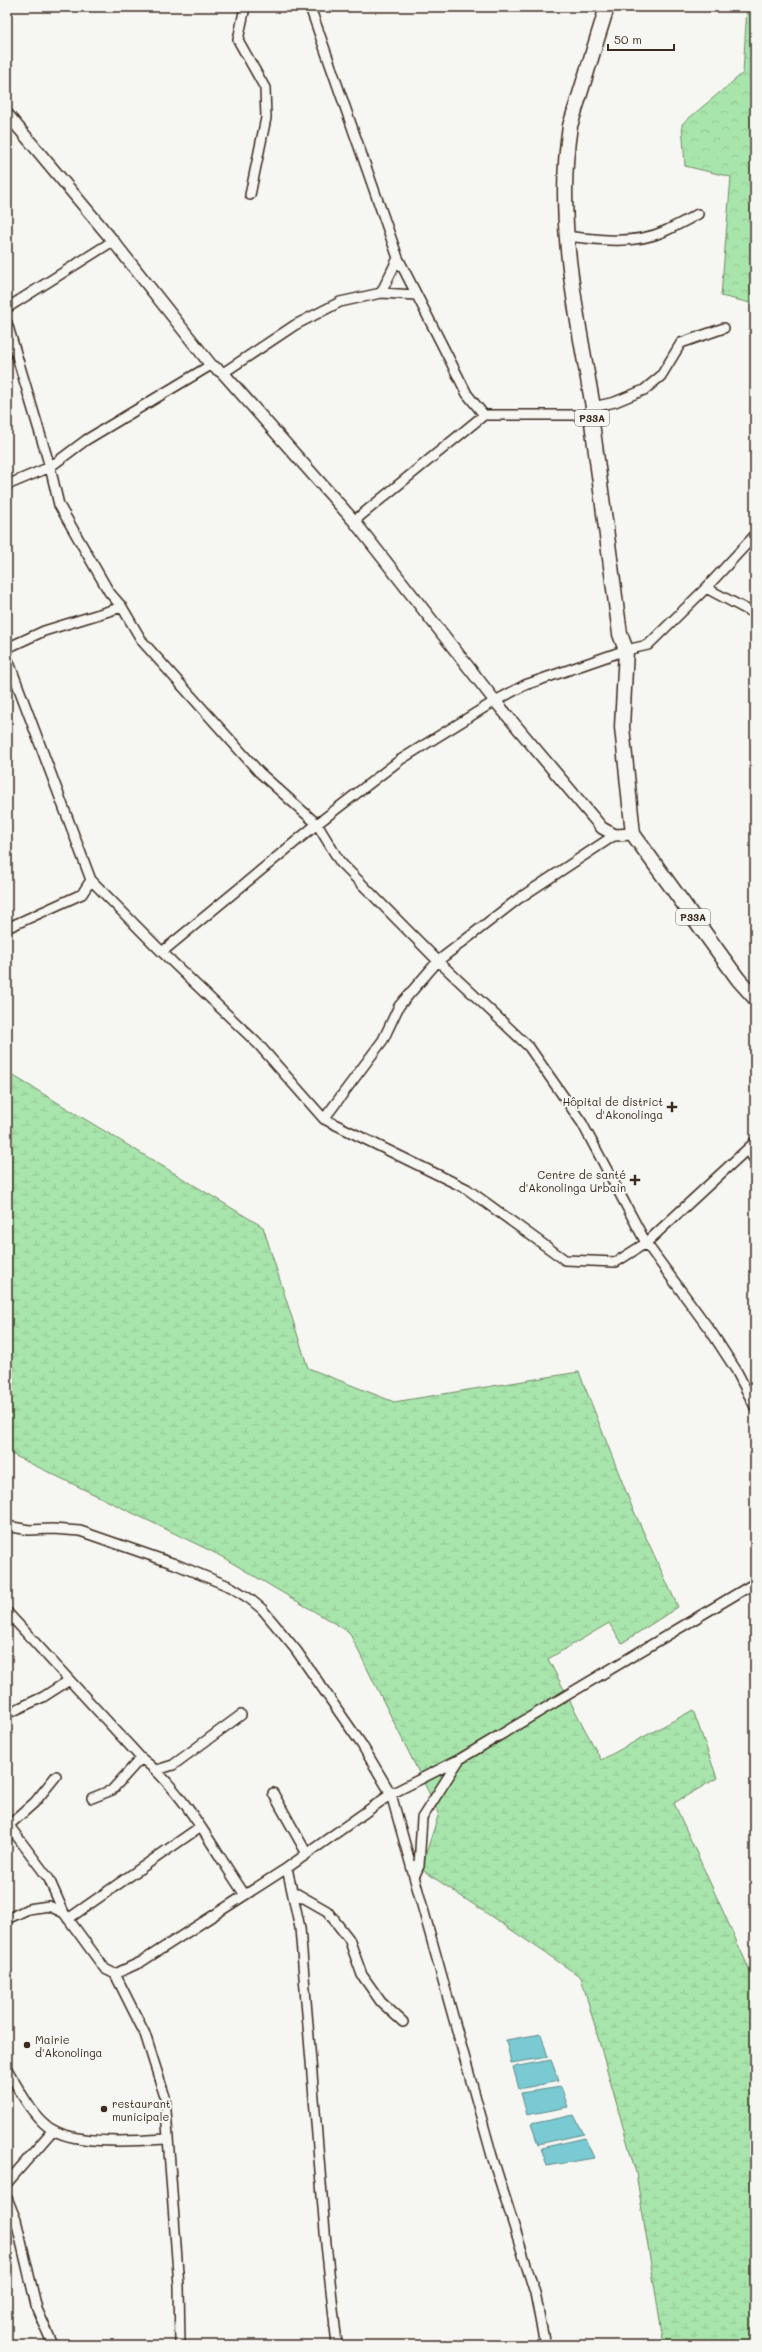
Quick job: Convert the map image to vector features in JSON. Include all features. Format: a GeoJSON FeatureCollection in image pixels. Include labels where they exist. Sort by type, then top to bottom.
{"type":"FeatureCollection","features":[{"type":"Feature","properties":{"kind":"main road","name":"P33A"},"geometry":{"type":"LineString","coordinates":[[607,7],[570,126],[567,146],[567,236],[569,273],[592,411],[620,634],[626,650],[622,727],[633,834],[738,979],[755,998]]}},
{"type":"Feature","properties":{"kind":"street"},"geometry":{"type":"LineString","coordinates":[[245,7],[238,40],[265,88],[266,118],[250,195]]}},
{"type":"Feature","properties":{"kind":"street"},"geometry":{"type":"LineString","coordinates":[[310,7],[398,258],[466,394],[484,415]]}},
{"type":"Feature","properties":{"kind":"street"},"geometry":{"type":"LineString","coordinates":[[7,114],[113,241],[211,365],[223,373],[354,521],[495,701],[602,828],[615,835]]}},
{"type":"Feature","properties":{"kind":"street"},"geometry":{"type":"LineString","coordinates":[[567,236],[602,240],[645,237],[664,232],[698,214]]}},
{"type":"Feature","properties":{"kind":"street"},"geometry":{"type":"LineString","coordinates":[[7,308],[113,241]]}},
{"type":"Feature","properties":{"kind":"street"},"geometry":{"type":"LineString","coordinates":[[381,293],[398,258]]}},
{"type":"Feature","properties":{"kind":"street"},"geometry":{"type":"LineString","coordinates":[[223,373],[295,325],[340,302],[381,293],[416,295]]}},
{"type":"Feature","properties":{"kind":"street"},"geometry":{"type":"LineString","coordinates":[[7,323],[50,466],[59,505],[109,592],[122,607],[142,641],[259,772],[317,824],[340,862],[438,961],[530,1047],[582,1123],[646,1243],[712,1333],[736,1370],[755,1406]]}},
{"type":"Feature","properties":{"kind":"street"},"geometry":{"type":"LineString","coordinates":[[354,521],[484,415],[592,411],[644,390],[661,376],[681,343],[724,328]]}},
{"type":"Feature","properties":{"kind":"street"},"geometry":{"type":"LineString","coordinates":[[7,485],[50,466],[86,440],[211,365]]}},
{"type":"Feature","properties":{"kind":"street"},"geometry":{"type":"LineString","coordinates":[[162,952],[317,824],[400,760],[495,701],[525,685],[626,650],[648,645],[706,588],[755,535]]}},
{"type":"Feature","properties":{"kind":"street"},"geometry":{"type":"LineString","coordinates":[[706,588],[755,614]]}},
{"type":"Feature","properties":{"kind":"street"},"geometry":{"type":"LineString","coordinates":[[7,648],[44,631],[122,607]]}},
{"type":"Feature","properties":{"kind":"street"},"geometry":{"type":"LineString","coordinates":[[7,657],[90,880],[162,952],[259,1045],[324,1119],[467,1189],[565,1260],[616,1262],[646,1243],[752,1145]]}},
{"type":"Feature","properties":{"kind":"street"},"geometry":{"type":"LineString","coordinates":[[324,1119],[382,1040],[399,1006],[438,961],[518,899],[615,835],[633,834]]}},
{"type":"Feature","properties":{"kind":"street"},"geometry":{"type":"LineString","coordinates":[[7,928],[82,894],[90,880]]}},
{"type":"Feature","properties":{"kind":"street"},"geometry":{"type":"LineString","coordinates":[[752,1145],[755,1161]]}},
{"type":"Feature","properties":{"kind":"street"},"geometry":{"type":"LineString","coordinates":[[7,1526],[28,1530],[52,1529],[80,1532],[175,1564],[231,1586],[262,1609],[296,1650],[362,1745],[391,1794],[492,2156],[535,2293],[545,2345]]}},
{"type":"Feature","properties":{"kind":"street"},"geometry":{"type":"LineString","coordinates":[[116,1974],[141,1962],[287,1868],[391,1794],[460,1759],[755,1583]]}},
{"type":"Feature","properties":{"kind":"street"},"geometry":{"type":"LineString","coordinates":[[7,1612],[68,1681],[93,1703],[141,1758],[157,1770],[200,1827],[245,1895]]}},
{"type":"Feature","properties":{"kind":"street"},"geometry":{"type":"LineString","coordinates":[[12,1711],[43,1697],[68,1681]]}},
{"type":"Feature","properties":{"kind":"street"},"geometry":{"type":"LineString","coordinates":[[157,1770],[173,1765],[241,1715]]}},
{"type":"Feature","properties":{"kind":"street"},"geometry":{"type":"LineString","coordinates":[[92,1798],[112,1790],[141,1758]]}},
{"type":"Feature","properties":{"kind":"street"},"geometry":{"type":"LineString","coordinates":[[414,1877],[419,1866],[422,1818],[460,1759]]}},
{"type":"Feature","properties":{"kind":"street"},"geometry":{"type":"LineString","coordinates":[[56,1776],[34,1802],[8,1825],[49,1880],[66,1916],[105,1969],[116,1974],[145,2034],[159,2073],[167,2110],[166,2139],[179,2286],[180,2345]]}},
{"type":"Feature","properties":{"kind":"street"},"geometry":{"type":"LineString","coordinates":[[273,1793],[307,1854]]}},
{"type":"Feature","properties":{"kind":"street"},"geometry":{"type":"LineString","coordinates":[[66,1916],[200,1827]]}},
{"type":"Feature","properties":{"kind":"street"},"geometry":{"type":"LineString","coordinates":[[287,1868],[300,1928],[326,2244],[337,2345]]}},
{"type":"Feature","properties":{"kind":"street"},"geometry":{"type":"LineString","coordinates":[[292,1891],[327,1910],[350,1939],[362,1976],[381,2002],[403,2022]]}},
{"type":"Feature","properties":{"kind":"street"},"geometry":{"type":"LineString","coordinates":[[7,1919],[28,1909],[49,1906],[66,1916]]}},
{"type":"Feature","properties":{"kind":"street"},"geometry":{"type":"LineString","coordinates":[[7,2070],[31,2108],[52,2130],[69,2136],[86,2138],[131,2141],[166,2139]]}},
{"type":"Feature","properties":{"kind":"street"},"geometry":{"type":"LineString","coordinates":[[7,2183],[52,2130]]}},
{"type":"Feature","properties":{"kind":"street"},"geometry":{"type":"LineString","coordinates":[[7,2198],[16,2220],[37,2309],[53,2345]]}},
{"type":"Feature","properties":{"kind":"green space"},"geometry":{"type":"Polygon","coordinates":[[[747,7],[755,7],[755,304],[721,296],[731,177],[685,166],[682,124],[743,73],[747,7]]]}},
{"type":"Feature","properties":{"kind":"green space"},"geometry":{"type":"Polygon","coordinates":[[[7,1072],[263,1227],[308,1368],[394,1402],[579,1372],[632,1507],[678,1607],[622,1643],[609,1623],[548,1659],[601,1760],[693,1710],[717,1778],[674,1803],[755,1982],[755,2345],[664,2345],[636,2173],[581,1977],[421,1869],[439,1813],[349,1632],[217,1554],[7,1452],[7,1072]]]}},
{"type":"Feature","properties":{"kind":"water"},"geometry":{"type":"Polygon","coordinates":[[[541,2034],[548,2057],[511,2063],[506,2040],[541,2034]]]}},
{"type":"Feature","properties":{"kind":"water"},"geometry":{"type":"Polygon","coordinates":[[[551,2060],[559,2081],[519,2089],[513,2067],[551,2060]]]}},
{"type":"Feature","properties":{"kind":"water"},"geometry":{"type":"Polygon","coordinates":[[[561,2087],[568,2107],[527,2115],[521,2093],[561,2087]]]}},
{"type":"Feature","properties":{"kind":"water"},"geometry":{"type":"Polygon","coordinates":[[[574,2115],[584,2134],[538,2144],[531,2124],[574,2115]]]}},
{"type":"Feature","properties":{"kind":"water"},"geometry":{"type":"Polygon","coordinates":[[[585,2138],[594,2158],[547,2166],[541,2148],[585,2138]]]}},
{"type":"Feature","properties":{"kind":"place","name":"Hôpital de district d'Akonolinga"},"geometry":{"type":"Point","coordinates":[672,1107]}},
{"type":"Feature","properties":{"kind":"place","name":"Centre de santé d'Akonolinga Urbain"},"geometry":{"type":"Point","coordinates":[635,1180]}},
{"type":"Feature","properties":{"kind":"place","name":"Mairie d'Akonolinga"},"geometry":{"type":"Point","coordinates":[27,2045]}},
{"type":"Feature","properties":{"kind":"place","name":"restaurant municipale"},"geometry":{"type":"Point","coordinates":[104,2109]}}]}
